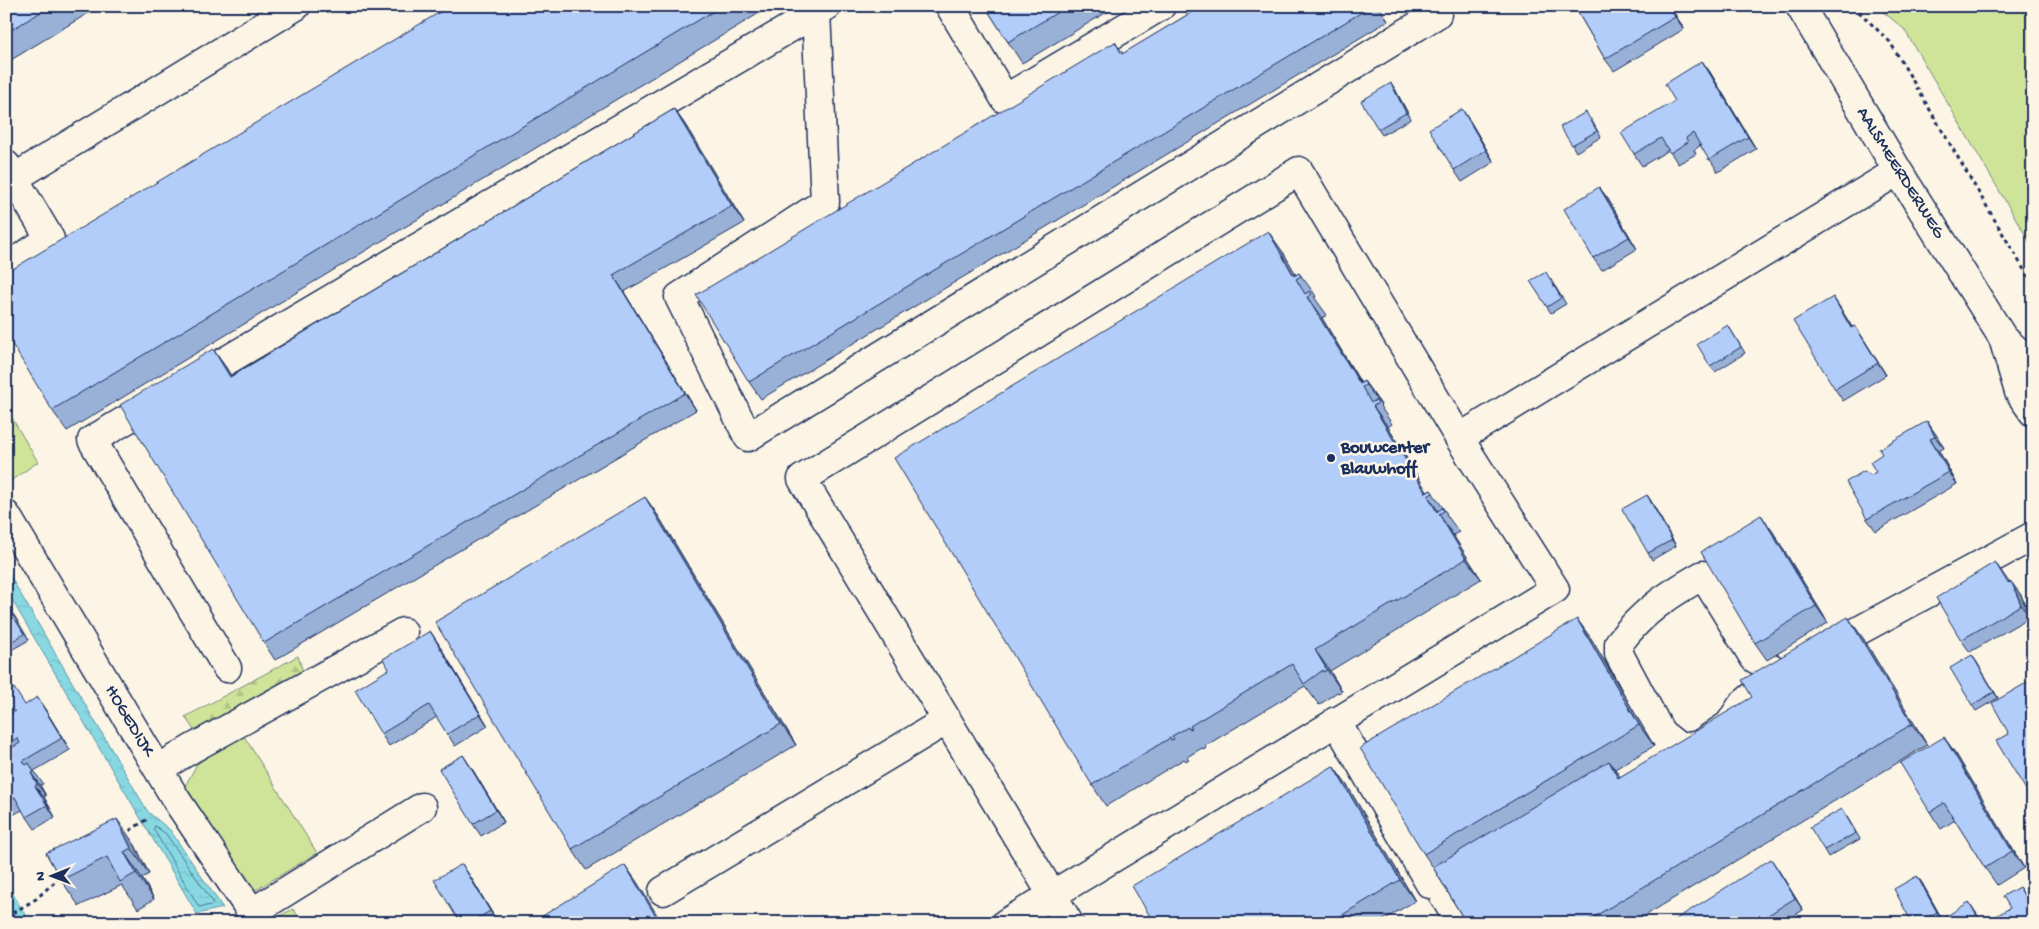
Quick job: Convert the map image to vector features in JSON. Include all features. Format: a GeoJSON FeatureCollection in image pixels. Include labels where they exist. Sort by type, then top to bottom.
{"type":"FeatureCollection","features":[{"type":"Feature","properties":{"kind":"street"},"geometry":{"type":"LineString","coordinates":[[6,267],[50,239],[9,175],[296,6]]}},
{"type":"Feature","properties":{"kind":"street"},"geometry":{"type":"LineString","coordinates":[[950,6],[1005,99],[1161,6]]}},
{"type":"Feature","properties":{"kind":"street"},"geometry":{"type":"LineString","coordinates":[[227,668],[92,440],[821,9],[825,202],[679,297],[748,437],[1437,14],[1433,6]]}},
{"type":"Feature","properties":{"kind":"street","name":"AALSMEERDERWEG"},"geometry":{"type":"LineString","coordinates":[[1800,6],[1898,171],[2004,338],[2033,365]]}},
{"type":"Feature","properties":{"kind":"street"},"geometry":{"type":"LineString","coordinates":[[1006,923],[1052,894],[1336,721],[1555,589],[1459,438],[1298,171],[802,480],[1052,894],[1069,923]]}},
{"type":"Feature","properties":{"kind":"street"},"geometry":{"type":"LineString","coordinates":[[1459,438],[1898,171]]}},
{"type":"Feature","properties":{"kind":"street","name":"AALSMEERDERWEG"},"geometry":{"type":"LineString","coordinates":[[2004,338],[2019,392],[2033,412]]}},
{"type":"Feature","properties":{"kind":"street","name":"HOGEDIJK"},"geometry":{"type":"LineString","coordinates":[[6,515],[177,801],[256,919]]}},
{"type":"Feature","properties":{"kind":"street"},"geometry":{"type":"LineString","coordinates":[[1569,807],[1643,763],[1680,748],[1699,745],[1729,725],[1742,705],[1780,673],[2033,536]]}},
{"type":"Feature","properties":{"kind":"street"},"geometry":{"type":"LineString","coordinates":[[1680,748],[1661,733],[1619,654],[1619,643],[1636,621],[1670,594],[1703,575],[1754,658],[1780,673]]}},
{"type":"Feature","properties":{"kind":"street"},"geometry":{"type":"LineString","coordinates":[[158,770],[193,748],[403,632]]}},
{"type":"Feature","properties":{"kind":"street"},"geometry":{"type":"LineString","coordinates":[[663,891],[947,720]]}},
{"type":"Feature","properties":{"kind":"street"},"geometry":{"type":"LineString","coordinates":[[1336,721],[1430,884],[1438,886],[1496,851]]}},
{"type":"Feature","properties":{"kind":"street"},"geometry":{"type":"LineString","coordinates":[[256,919],[264,905],[422,807]]}},
{"type":"Feature","properties":{"kind":"street"},"geometry":{"type":"LineString","coordinates":[[1438,886],[1460,923]]}},
{"type":"Feature","properties":{"kind":"path"},"geometry":{"type":"LineString","coordinates":[[1853,6],[1890,42],[2033,285]]}},
{"type":"Feature","properties":{"kind":"path"},"geometry":{"type":"LineString","coordinates":[[122,835],[139,825]]}},
{"type":"Feature","properties":{"kind":"path"},"geometry":{"type":"LineString","coordinates":[[7,916],[36,899],[65,873]]}},
{"type":"Feature","properties":{"kind":"green space"},"geometry":{"type":"Polygon","coordinates":[[[1876,6],[2033,6],[2033,248],[1904,29],[1876,6]]]}},
{"type":"Feature","properties":{"kind":"green space"},"geometry":{"type":"Polygon","coordinates":[[[6,408],[38,462],[6,484],[6,408]]]}},
{"type":"Feature","properties":{"kind":"green space"},"geometry":{"type":"Polygon","coordinates":[[[298,656],[303,672],[196,733],[185,717],[298,656]]]}},
{"type":"Feature","properties":{"kind":"green space"},"geometry":{"type":"Polygon","coordinates":[[[242,733],[317,853],[256,890],[183,790],[197,764],[242,733]]]}},
{"type":"Feature","properties":{"kind":"green space"},"geometry":{"type":"Polygon","coordinates":[[[293,909],[303,923],[270,921],[293,909]]]}},
{"type":"Feature","properties":{"kind":"water"},"geometry":{"type":"Polygon","coordinates":[[[6,569],[148,812],[170,830],[223,908],[197,914],[6,590],[6,569]]]}},
{"type":"Feature","properties":{"kind":"water"},"geometry":{"type":"Polygon","coordinates":[[[6,882],[30,923],[16,923],[7,903],[6,882]]]}},
{"type":"Feature","properties":{"kind":"building"},"geometry":{"type":"Polygon","coordinates":[[[6,6],[51,6],[6,33],[6,6]]]}},
{"type":"Feature","properties":{"kind":"building"},"geometry":{"type":"Polygon","coordinates":[[[450,6],[722,6],[52,410],[6,334],[6,273],[450,6]]]}},
{"type":"Feature","properties":{"kind":"building"},"geometry":{"type":"Polygon","coordinates":[[[985,6],[1068,6],[1008,42],[985,6]]]}},
{"type":"Feature","properties":{"kind":"building"},"geometry":{"type":"Polygon","coordinates":[[[1202,6],[1372,6],[749,382],[696,295],[1115,42],[1122,54],[1202,6]]]}},
{"type":"Feature","properties":{"kind":"building"},"geometry":{"type":"Polygon","coordinates":[[[1574,6],[1669,6],[1675,17],[1605,59],[1574,6]]]}},
{"type":"Feature","properties":{"kind":"building"},"geometry":{"type":"Polygon","coordinates":[[[1702,61],[1748,137],[1709,160],[1693,133],[1686,138],[1688,142],[1670,153],[1661,138],[1634,154],[1621,133],[1675,101],[1665,84],[1702,61]]]}},
{"type":"Feature","properties":{"kind":"building"},"geometry":{"type":"Polygon","coordinates":[[[1391,83],[1406,113],[1378,129],[1361,101],[1391,83]]]}},
{"type":"Feature","properties":{"kind":"building"},"geometry":{"type":"Polygon","coordinates":[[[674,109],[732,206],[613,275],[685,393],[264,643],[120,405],[213,349],[230,377],[674,109]]]}},
{"type":"Feature","properties":{"kind":"building"},"geometry":{"type":"Polygon","coordinates":[[[1462,109],[1486,150],[1454,170],[1429,129],[1462,109]]]}},
{"type":"Feature","properties":{"kind":"building"},"geometry":{"type":"Polygon","coordinates":[[[1586,112],[1597,131],[1572,145],[1560,127],[1586,112]]]}},
{"type":"Feature","properties":{"kind":"building"},"geometry":{"type":"Polygon","coordinates":[[[1599,187],[1629,237],[1593,258],[1564,209],[1599,187]]]}},
{"type":"Feature","properties":{"kind":"building"},"geometry":{"type":"Polygon","coordinates":[[[1268,231],[1294,276],[1299,273],[1301,276],[1296,279],[1305,294],[1310,291],[1312,294],[1307,297],[1360,384],[1364,381],[1366,385],[1362,387],[1371,403],[1376,400],[1378,403],[1373,406],[1426,493],[1431,490],[1433,493],[1428,496],[1437,512],[1442,508],[1444,511],[1439,514],[1466,559],[1315,650],[1327,670],[1323,672],[1323,670],[1304,684],[1292,664],[1190,726],[1192,728],[1189,729],[1188,727],[1172,736],[1174,739],[1171,740],[1170,738],[1092,785],[894,458],[1268,231]]]}},
{"type":"Feature","properties":{"kind":"building"},"geometry":{"type":"Polygon","coordinates":[[[1546,272],[1561,298],[1547,307],[1530,281],[1546,272]]]}},
{"type":"Feature","properties":{"kind":"building"},"geometry":{"type":"Polygon","coordinates":[[[1833,297],[1851,328],[1855,326],[1878,363],[1835,389],[1793,321],[1833,297]]]}},
{"type":"Feature","properties":{"kind":"building"},"geometry":{"type":"Polygon","coordinates":[[[1728,325],[1741,347],[1710,366],[1697,344],[1728,325]]]}},
{"type":"Feature","properties":{"kind":"building"},"geometry":{"type":"Polygon","coordinates":[[[1927,421],[1935,437],[1930,439],[1949,472],[1867,519],[1846,482],[1864,471],[1871,475],[1876,472],[1870,462],[1882,454],[1879,449],[1927,421]]]}},
{"type":"Feature","properties":{"kind":"building"},"geometry":{"type":"Polygon","coordinates":[[[1647,495],[1672,540],[1648,553],[1622,509],[1647,495]]]}},
{"type":"Feature","properties":{"kind":"building"},"geometry":{"type":"Polygon","coordinates":[[[645,497],[781,724],[572,849],[435,622],[645,497]]]}},
{"type":"Feature","properties":{"kind":"building"},"geometry":{"type":"Polygon","coordinates":[[[1761,515],[1816,606],[1755,643],[1701,552],[1761,515]]]}},
{"type":"Feature","properties":{"kind":"building"},"geometry":{"type":"Polygon","coordinates":[[[1995,562],[2007,582],[2012,583],[2021,605],[1961,640],[1936,598],[1995,562]]]}},
{"type":"Feature","properties":{"kind":"building"},"geometry":{"type":"Polygon","coordinates":[[[9,609],[24,634],[6,645],[6,611],[9,609]]]}},
{"type":"Feature","properties":{"kind":"building"},"geometry":{"type":"Polygon","coordinates":[[[1848,617],[1912,724],[1584,923],[1466,923],[1433,867],[1609,761],[1618,778],[1752,697],[1742,680],[1848,617]]]}},
{"type":"Feature","properties":{"kind":"building"},"geometry":{"type":"Polygon","coordinates":[[[1577,619],[1639,725],[1424,854],[1360,748],[1577,619]]]}},
{"type":"Feature","properties":{"kind":"building"},"geometry":{"type":"Polygon","coordinates":[[[430,631],[480,714],[447,734],[429,705],[381,734],[355,690],[389,669],[383,659],[430,631]]]}},
{"type":"Feature","properties":{"kind":"building"},"geometry":{"type":"Polygon","coordinates":[[[1972,655],[1994,692],[1972,705],[1950,668],[1972,655]]]}},
{"type":"Feature","properties":{"kind":"building"},"geometry":{"type":"Polygon","coordinates":[[[2033,679],[2033,801],[1996,741],[2009,734],[1992,703],[2033,679]]]}},
{"type":"Feature","properties":{"kind":"building"},"geometry":{"type":"Polygon","coordinates":[[[14,688],[25,705],[37,697],[62,738],[23,761],[26,765],[29,763],[34,772],[31,773],[37,784],[35,786],[47,805],[26,817],[15,797],[6,802],[6,751],[20,743],[17,738],[11,742],[6,734],[6,690],[7,692],[14,688]]]}},
{"type":"Feature","properties":{"kind":"building"},"geometry":{"type":"Polygon","coordinates":[[[1944,737],[2012,851],[1985,868],[1944,803],[1930,812],[1900,763],[1944,737]]]}},
{"type":"Feature","properties":{"kind":"building"},"geometry":{"type":"Polygon","coordinates":[[[463,755],[496,810],[473,824],[439,769],[463,755]]]}},
{"type":"Feature","properties":{"kind":"building"},"geometry":{"type":"Polygon","coordinates":[[[1333,766],[1400,880],[1329,923],[1154,923],[1132,886],[1333,766]]]}},
{"type":"Feature","properties":{"kind":"building"},"geometry":{"type":"Polygon","coordinates":[[[1842,809],[1856,833],[1824,850],[1810,827],[1842,809]]]}},
{"type":"Feature","properties":{"kind":"building"},"geometry":{"type":"Polygon","coordinates":[[[117,819],[131,848],[124,852],[136,873],[120,882],[107,857],[61,880],[46,853],[117,819]]]}},
{"type":"Feature","properties":{"kind":"building"},"geometry":{"type":"Polygon","coordinates":[[[1771,859],[1795,898],[1756,923],[1674,923],[1673,921],[1771,859]]]}},
{"type":"Feature","properties":{"kind":"building"},"geometry":{"type":"Polygon","coordinates":[[[462,864],[490,911],[470,923],[460,923],[434,880],[462,864]]]}},
{"type":"Feature","properties":{"kind":"building"},"geometry":{"type":"Polygon","coordinates":[[[625,865],[660,923],[531,923],[625,865]]]}},
{"type":"Feature","properties":{"kind":"building"},"geometry":{"type":"Polygon","coordinates":[[[1917,876],[1937,912],[1918,923],[1912,923],[1894,889],[1917,876]]]}},
{"type":"Feature","properties":{"kind":"building"},"geometry":{"type":"Polygon","coordinates":[[[2019,887],[2033,910],[2033,923],[1997,923],[1994,917],[2010,908],[2003,896],[2019,887]]]}},
{"type":"Feature","properties":{"kind":"building"},"geometry":{"type":"Polygon","coordinates":[[[1969,902],[1981,923],[1940,923],[1939,921],[1969,902]]]}},
{"type":"Feature","properties":{"kind":"place","name":"Bouwcenter Blauwhoff"},"geometry":{"type":"Point","coordinates":[1331,458]}}]}
